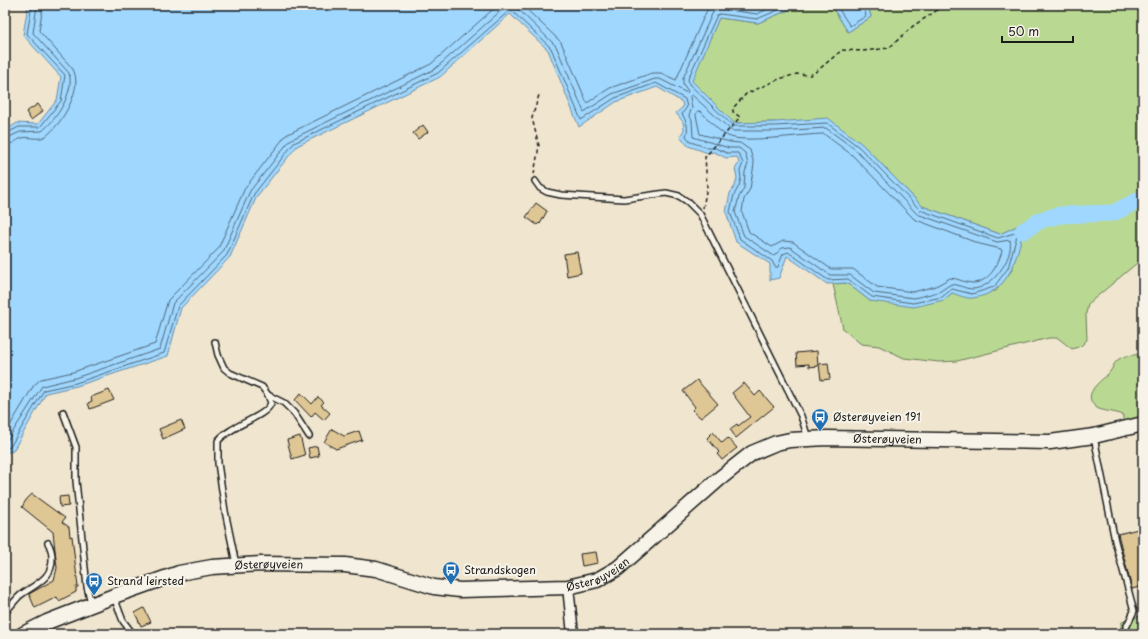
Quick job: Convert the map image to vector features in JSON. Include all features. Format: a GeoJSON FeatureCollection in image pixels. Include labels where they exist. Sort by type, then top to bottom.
{"type":"FeatureCollection","features":[{"type":"Feature","properties":{"kind":"main road","name":"Østerøyveien"},"geometry":{"type":"LineString","coordinates":[[23,634],[47,622],[91,604],[195,569],[237,564],[313,563],[353,566],[382,571],[425,585],[455,590],[568,587],[597,580],[618,568],[727,472],[752,453],[776,443],[808,438],[1050,442],[1094,436],[1143,424]]}},
{"type":"Feature","properties":{"kind":"street"},"geometry":{"type":"LineString","coordinates":[[568,587],[573,634]]}},
{"type":"Feature","properties":{"kind":"lane"},"geometry":{"type":"LineString","coordinates":[[535,181],[540,188],[547,192],[562,195],[624,199],[666,193],[679,196],[700,214],[801,416],[808,438]]}},
{"type":"Feature","properties":{"kind":"lane"},"geometry":{"type":"LineString","coordinates":[[215,342],[218,355],[224,368],[230,373],[262,388],[268,395],[271,403],[266,411],[233,427],[218,441],[216,448],[237,564]]}},
{"type":"Feature","properties":{"kind":"lane"},"geometry":{"type":"LineString","coordinates":[[268,395],[284,403],[294,413],[309,436]]}},
{"type":"Feature","properties":{"kind":"lane"},"geometry":{"type":"LineString","coordinates":[[63,412],[76,447],[77,489],[87,587],[91,604]]}},
{"type":"Feature","properties":{"kind":"lane"},"geometry":{"type":"LineString","coordinates":[[1094,436],[1115,541],[1134,611],[1123,634]]}},
{"type":"Feature","properties":{"kind":"lane"},"geometry":{"type":"LineString","coordinates":[[5,612],[21,594],[43,580],[50,571],[52,558],[51,548],[48,543]]}},
{"type":"Feature","properties":{"kind":"lane"},"geometry":{"type":"LineString","coordinates":[[114,596],[123,621],[133,634]]}},
{"type":"Feature","properties":{"kind":"path"},"geometry":{"type":"LineString","coordinates":[[700,214],[704,205],[707,186],[705,157],[740,117],[734,112],[733,108],[746,94],[788,76],[810,75],[842,50],[863,51],[890,48],[913,26],[945,5]]}},
{"type":"Feature","properties":{"kind":"path"},"geometry":{"type":"LineString","coordinates":[[535,181],[534,168],[539,146],[532,118],[540,95]]}},
{"type":"Feature","properties":{"kind":"green space"},"geometry":{"type":"Polygon","coordinates":[[[800,5],[831,5],[848,32],[871,17],[868,5],[1143,5],[1143,258],[1088,304],[1086,314],[1087,340],[1081,346],[1072,349],[1058,338],[1049,338],[957,361],[939,362],[904,358],[879,346],[861,344],[843,329],[833,284],[847,283],[870,301],[944,300],[952,293],[996,291],[1012,270],[1023,231],[1017,226],[1000,234],[922,206],[862,144],[775,122],[734,123],[691,81],[719,18],[758,23],[800,5]]]}},
{"type":"Feature","properties":{"kind":"green space"},"geometry":{"type":"Polygon","coordinates":[[[1143,354],[1143,418],[1123,425],[1123,415],[1097,408],[1092,403],[1090,398],[1091,394],[1093,389],[1111,370],[1115,362],[1127,356],[1143,354]]]}},
{"type":"Feature","properties":{"kind":"green space"},"geometry":{"type":"Polygon","coordinates":[[[1143,615],[1143,634],[1119,634],[1122,622],[1143,615]]]}},
{"type":"Feature","properties":{"kind":"water"},"geometry":{"type":"Polygon","coordinates":[[[28,5],[800,5],[758,23],[719,18],[692,81],[734,123],[828,118],[862,144],[922,206],[1000,234],[1017,226],[1023,231],[1014,264],[1003,283],[995,290],[985,295],[973,298],[952,293],[944,300],[914,307],[870,301],[847,283],[827,284],[787,256],[779,278],[770,280],[770,264],[736,242],[726,212],[730,193],[735,186],[737,178],[735,169],[739,163],[737,157],[726,158],[714,152],[708,153],[688,146],[680,136],[684,130],[683,122],[676,113],[683,107],[682,102],[657,87],[616,102],[579,127],[548,50],[510,14],[440,77],[297,146],[257,196],[230,257],[181,308],[168,356],[77,386],[46,393],[13,451],[5,453],[5,131],[17,123],[38,124],[57,100],[61,77],[23,35],[28,5]]]}},
{"type":"Feature","properties":{"kind":"water"},"geometry":{"type":"Polygon","coordinates":[[[831,5],[868,5],[871,17],[848,32],[831,5]]]}},
{"type":"Feature","properties":{"kind":"building"},"geometry":{"type":"Polygon","coordinates":[[[38,104],[43,111],[31,120],[26,112],[38,104]]]}},
{"type":"Feature","properties":{"kind":"building"},"geometry":{"type":"Polygon","coordinates":[[[423,125],[428,132],[418,139],[413,133],[423,125]]]}},
{"type":"Feature","properties":{"kind":"building"},"geometry":{"type":"Polygon","coordinates":[[[536,203],[547,211],[540,224],[539,223],[537,225],[526,217],[536,203]]]}},
{"type":"Feature","properties":{"kind":"building"},"geometry":{"type":"Polygon","coordinates":[[[577,252],[581,273],[567,276],[564,254],[577,252]]]}},
{"type":"Feature","properties":{"kind":"building"},"geometry":{"type":"Polygon","coordinates":[[[817,351],[818,366],[809,367],[809,364],[797,365],[796,353],[817,351]]]}},
{"type":"Feature","properties":{"kind":"building"},"geometry":{"type":"Polygon","coordinates":[[[828,363],[830,379],[821,380],[819,364],[828,363]]]}},
{"type":"Feature","properties":{"kind":"building"},"geometry":{"type":"Polygon","coordinates":[[[697,380],[718,404],[701,418],[692,410],[695,407],[683,391],[697,380]]]}},
{"type":"Feature","properties":{"kind":"building"},"geometry":{"type":"Polygon","coordinates":[[[744,383],[755,396],[760,391],[774,407],[736,438],[730,429],[737,424],[738,426],[750,417],[732,393],[744,383]]]}},
{"type":"Feature","properties":{"kind":"building"},"geometry":{"type":"Polygon","coordinates":[[[109,390],[114,400],[90,409],[88,403],[92,401],[91,397],[109,390]]]}},
{"type":"Feature","properties":{"kind":"building"},"geometry":{"type":"Polygon","coordinates":[[[301,393],[312,404],[318,397],[324,402],[321,405],[330,413],[324,420],[315,412],[311,417],[295,400],[301,393]]]}},
{"type":"Feature","properties":{"kind":"building"},"geometry":{"type":"Polygon","coordinates":[[[181,420],[185,429],[163,439],[159,429],[181,420]]]}},
{"type":"Feature","properties":{"kind":"building"},"geometry":{"type":"Polygon","coordinates":[[[332,429],[344,436],[359,431],[362,440],[336,449],[324,442],[332,429]]]}},
{"type":"Feature","properties":{"kind":"building"},"geometry":{"type":"Polygon","coordinates":[[[713,432],[722,443],[728,438],[737,448],[722,460],[717,454],[719,452],[707,438],[713,432]]]}},
{"type":"Feature","properties":{"kind":"building"},"geometry":{"type":"Polygon","coordinates":[[[300,436],[305,455],[292,459],[287,440],[300,436]]]}},
{"type":"Feature","properties":{"kind":"building"},"geometry":{"type":"Polygon","coordinates":[[[317,446],[319,456],[310,458],[308,448],[317,446]]]}},
{"type":"Feature","properties":{"kind":"building"},"geometry":{"type":"Polygon","coordinates":[[[32,494],[65,518],[62,522],[69,527],[70,537],[72,536],[78,587],[76,587],[76,592],[59,601],[57,597],[35,608],[29,594],[54,580],[57,568],[53,532],[22,507],[32,494]]]}},
{"type":"Feature","properties":{"kind":"building"},"geometry":{"type":"Polygon","coordinates":[[[68,496],[69,506],[60,507],[59,497],[68,496]]]}},
{"type":"Feature","properties":{"kind":"building"},"geometry":{"type":"Polygon","coordinates":[[[1138,529],[1143,548],[1143,586],[1132,589],[1118,534],[1138,529]]]}},
{"type":"Feature","properties":{"kind":"building"},"geometry":{"type":"Polygon","coordinates":[[[596,552],[598,563],[582,566],[580,554],[596,552]]]}},
{"type":"Feature","properties":{"kind":"building"},"geometry":{"type":"Polygon","coordinates":[[[144,608],[151,622],[141,626],[135,613],[144,608]]]}},
{"type":"Feature","properties":{"kind":"waterway"},"geometry":{"type":"LineString","coordinates":[[1023,231],[1041,220],[1060,215],[1113,213],[1143,198]]}},
{"type":"Feature","properties":{"kind":"place","name":"Østerøyveien 191"},"geometry":{"type":"Point","coordinates":[820,432]}},
{"type":"Feature","properties":{"kind":"place","name":"Strandskogen"},"geometry":{"type":"Point","coordinates":[451,585]}},
{"type":"Feature","properties":{"kind":"place","name":"Strand leirsted"},"geometry":{"type":"Point","coordinates":[94,596]}}]}
